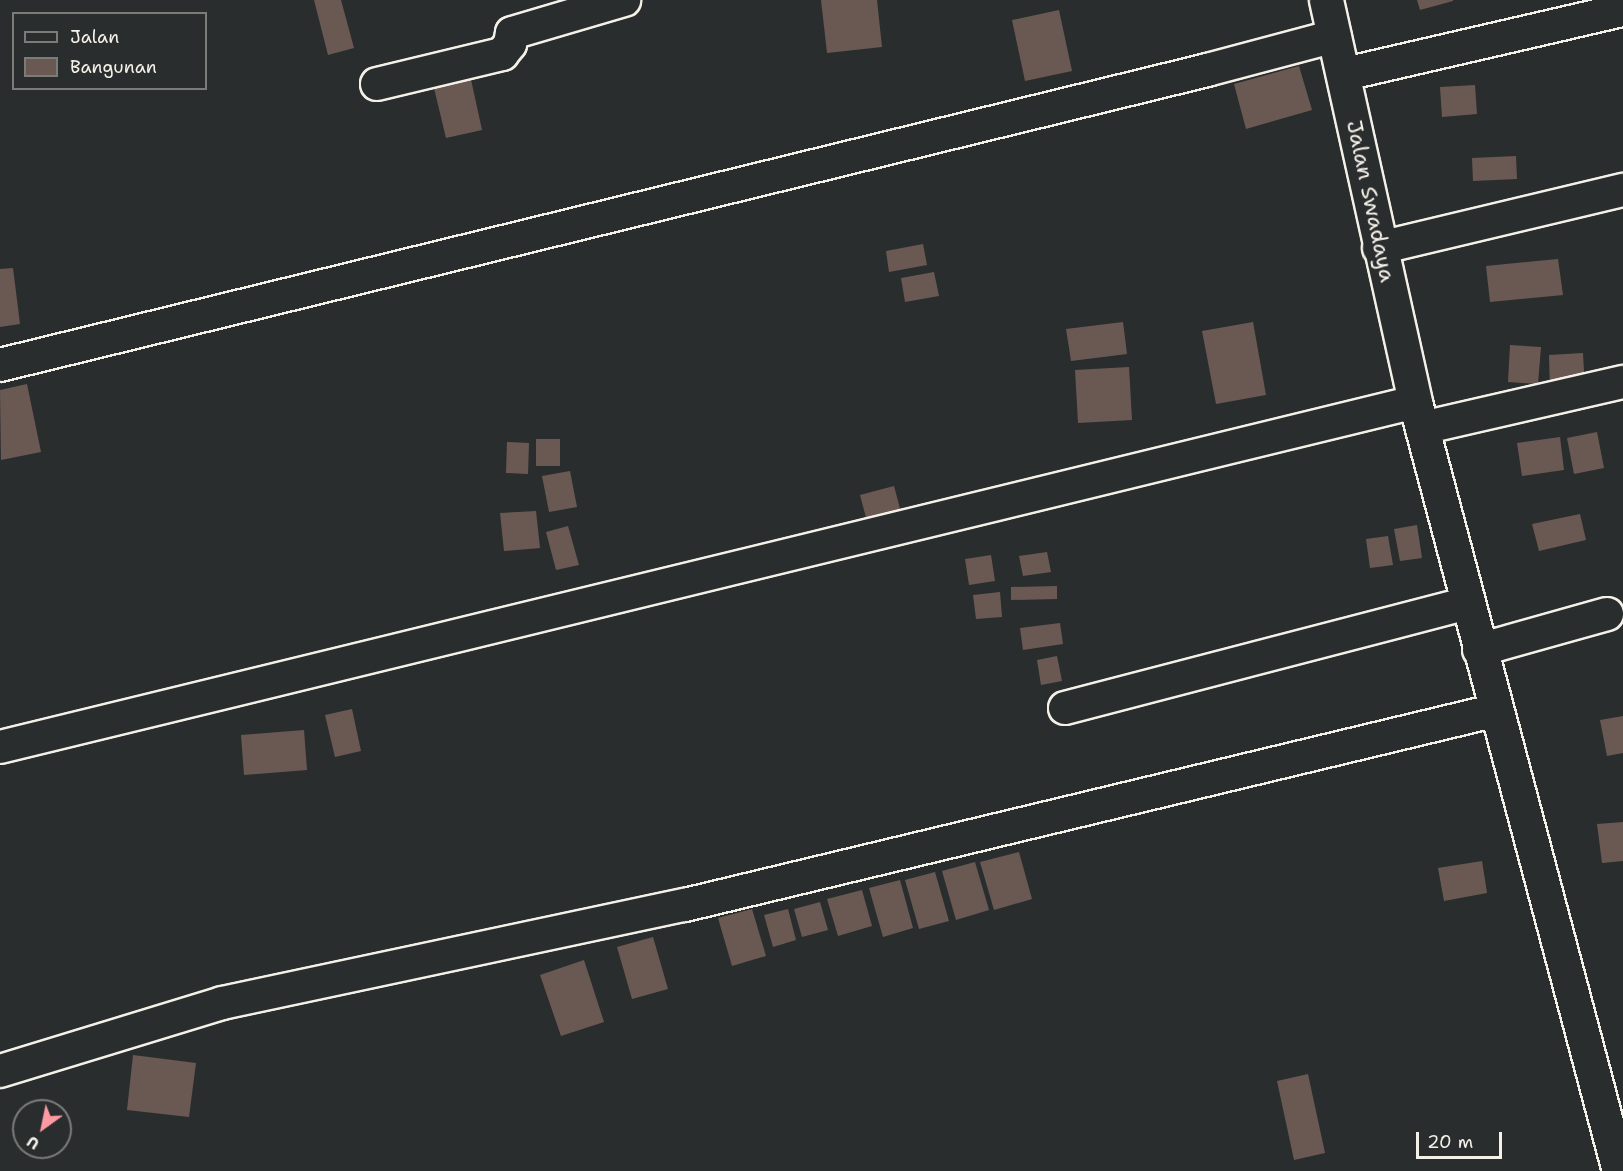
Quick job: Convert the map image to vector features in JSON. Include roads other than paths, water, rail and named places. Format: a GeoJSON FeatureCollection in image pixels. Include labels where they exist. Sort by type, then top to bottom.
{"type":"FeatureCollection","features":[{"type":"Feature","properties":{"kind":"street"},"geometry":{"type":"LineString","coordinates":[[377,84],[502,54],[510,44],[512,33],[624,0]]}},
{"type":"Feature","properties":{"kind":"street","name":"Jalan Swadaya"},"geometry":{"type":"LineString","coordinates":[[1326,0],[1345,74],[1379,248],[1419,415],[1479,650],[1497,710],[1619,1171]]}},
{"type":"Feature","properties":{"kind":"street"},"geometry":{"type":"LineString","coordinates":[[1345,74],[1623,10]]}},
{"type":"Feature","properties":{"kind":"street"},"geometry":{"type":"LineString","coordinates":[[0,365],[1184,76],[1335,36]]}},
{"type":"Feature","properties":{"kind":"street"},"geometry":{"type":"LineString","coordinates":[[1379,248],[1623,190]]}},
{"type":"Feature","properties":{"kind":"street"},"geometry":{"type":"LineString","coordinates":[[0,747],[1419,415],[1623,382]]}},
{"type":"Feature","properties":{"kind":"street"},"geometry":{"type":"LineString","coordinates":[[1065,708],[1468,603]]}},
{"type":"Feature","properties":{"kind":"street"},"geometry":{"type":"LineString","coordinates":[[1479,650],[1607,614]]}},
{"type":"Feature","properties":{"kind":"street"},"geometry":{"type":"LineString","coordinates":[[0,1071],[222,1003],[685,905],[1497,710]]}}]}
